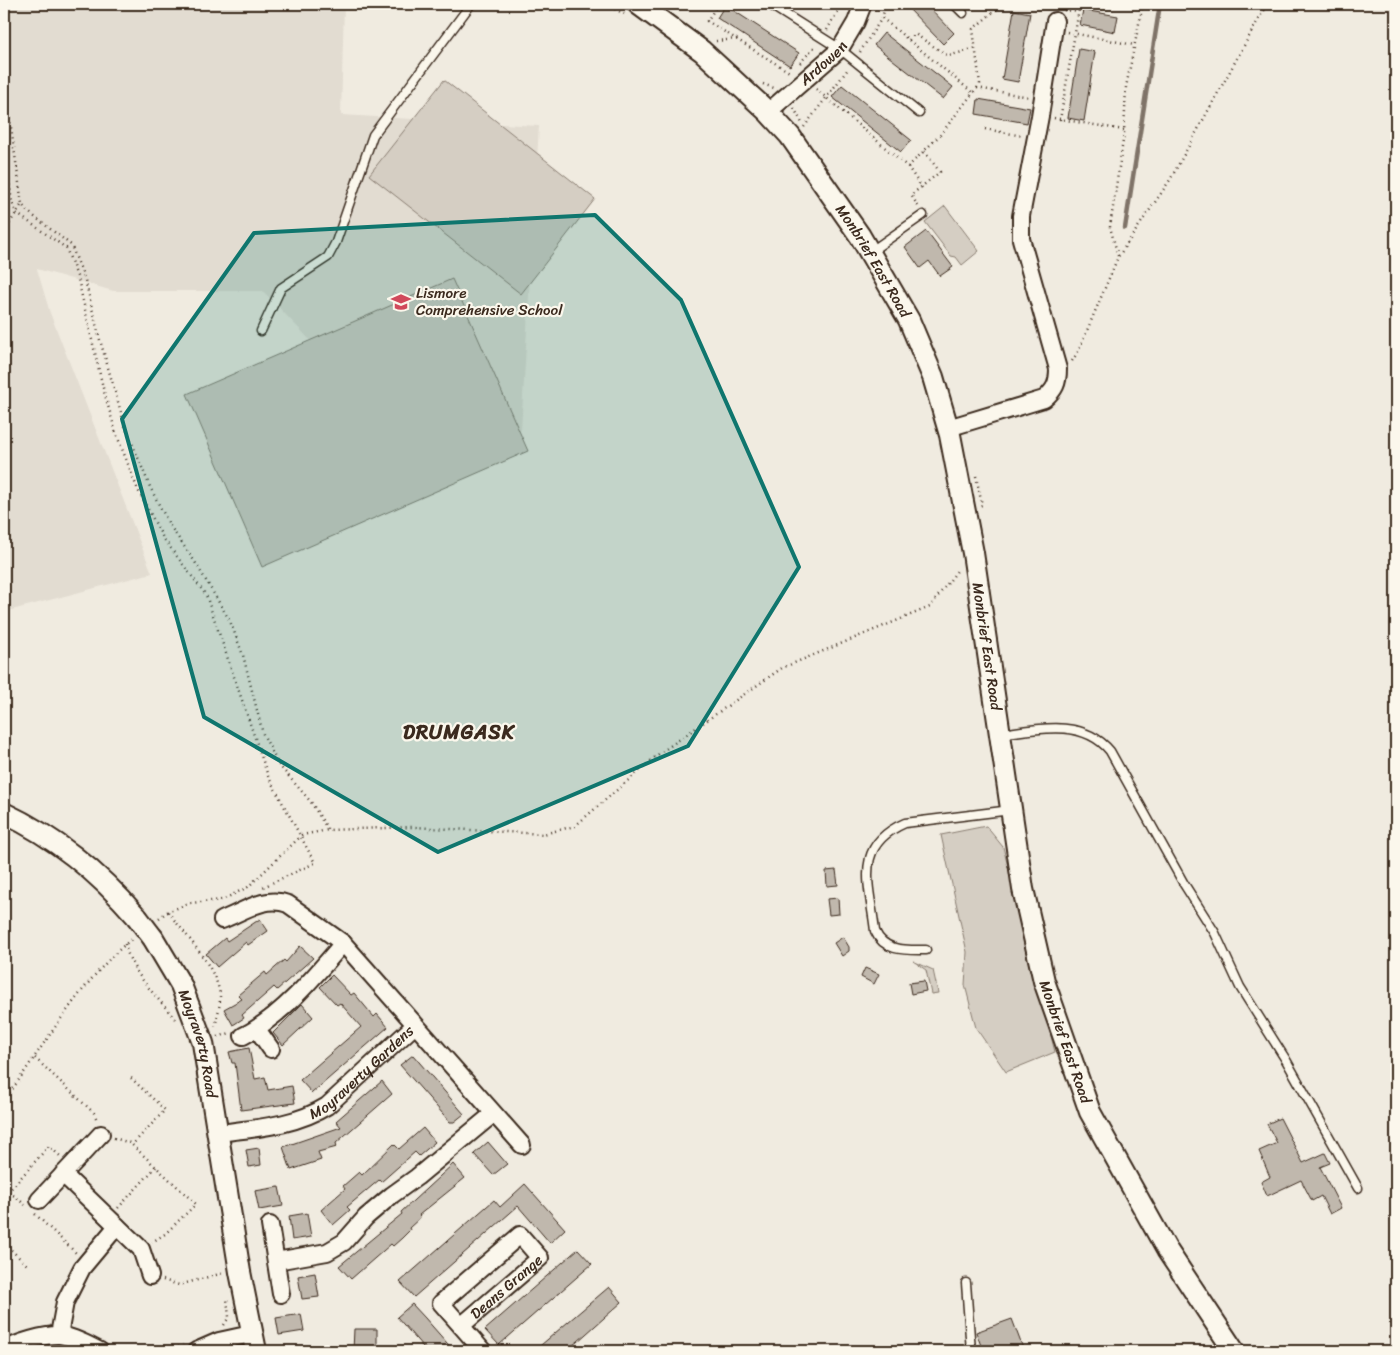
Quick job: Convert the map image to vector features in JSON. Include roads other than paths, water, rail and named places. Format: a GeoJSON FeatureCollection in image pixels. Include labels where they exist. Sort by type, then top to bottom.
{"type":"FeatureCollection","features":[{"type":"Feature","properties":{"kind":"street","name":"Monbrief East Road"},"geometry":{"type":"LineString","coordinates":[[638,4],[685,37],[768,112],[815,170],[870,252],[909,320],[933,377],[948,428],[973,553],[1023,889],[1044,981],[1090,1112],[1167,1250],[1234,1351]]}},
{"type":"Feature","properties":{"kind":"street","name":"Ardowen"},"geometry":{"type":"LineString","coordinates":[[768,112],[798,76],[840,50],[856,22],[863,4]]}},
{"type":"Feature","properties":{"kind":"street"},"geometry":{"type":"LineString","coordinates":[[948,428],[1044,399],[1053,392],[1058,381],[1058,368],[1021,239],[1021,216],[1040,116],[1054,25]]}},
{"type":"Feature","properties":{"kind":"street","name":"Moyraverty Road"},"geometry":{"type":"LineString","coordinates":[[4,813],[46,836],[100,878],[137,916],[153,938],[181,985],[203,1043],[220,1133],[253,1343]]}},
{"type":"Feature","properties":{"kind":"street"},"geometry":{"type":"LineString","coordinates":[[222,920],[268,901],[278,900],[288,904],[343,943],[415,1025]]}},
{"type":"Feature","properties":{"kind":"street"},"geometry":{"type":"LineString","coordinates":[[271,1049],[250,1032],[312,980],[343,943]]}},
{"type":"Feature","properties":{"kind":"street","name":"Moyraverty Gardens"},"geometry":{"type":"LineString","coordinates":[[220,1133],[288,1123],[310,1116],[327,1106],[415,1025],[522,1145]]}},
{"type":"Feature","properties":{"kind":"street"},"geometry":{"type":"LineString","coordinates":[[276,1261],[327,1252],[344,1242],[366,1217],[385,1200],[417,1177],[493,1114]]}},
{"type":"Feature","properties":{"kind":"street"},"geometry":{"type":"LineString","coordinates":[[39,1200],[101,1134]]}},
{"type":"Feature","properties":{"kind":"street"},"geometry":{"type":"LineString","coordinates":[[67,1170],[112,1222],[141,1249],[150,1276]]}},
{"type":"Feature","properties":{"kind":"street"},"geometry":{"type":"LineString","coordinates":[[59,1335],[65,1302],[86,1262],[112,1222]]}},
{"type":"Feature","properties":{"kind":"street"},"geometry":{"type":"LineString","coordinates":[[270,1225],[281,1294]]}},
{"type":"Feature","properties":{"kind":"street","name":"Deans Grange"},"geometry":{"type":"LineString","coordinates":[[461,1326],[540,1258],[520,1235],[441,1303],[461,1326],[483,1351]]}},
{"type":"Feature","properties":{"kind":"street"},"geometry":{"type":"LineString","coordinates":[[4,1349],[25,1341],[59,1335],[79,1341],[100,1351]]}},
{"type":"Feature","properties":{"kind":"street"},"geometry":{"type":"LineString","coordinates":[[190,1348],[219,1341],[253,1343]]}},
{"type":"Feature","properties":{"kind":"lane"},"geometry":{"type":"LineString","coordinates":[[261,331],[281,288],[328,256],[336,242],[373,135],[471,4]]}},
{"type":"Feature","properties":{"kind":"lane"},"geometry":{"type":"LineString","coordinates":[[769,4],[840,50],[919,113]]}},
{"type":"Feature","properties":{"kind":"lane"},"geometry":{"type":"LineString","coordinates":[[954,4],[963,13]]}},
{"type":"Feature","properties":{"kind":"lane"},"geometry":{"type":"LineString","coordinates":[[870,252],[923,215]]}},
{"type":"Feature","properties":{"kind":"lane"},"geometry":{"type":"LineString","coordinates":[[999,734],[1056,727],[1072,730],[1097,739],[1110,751],[1184,884],[1215,933],[1240,987],[1286,1060],[1358,1188]]}},
{"type":"Feature","properties":{"kind":"lane"},"geometry":{"type":"LineString","coordinates":[[926,950],[891,948],[879,940],[875,931],[868,866],[870,851],[890,829],[905,823],[1011,810]]}},
{"type":"Feature","properties":{"kind":"lane"},"geometry":{"type":"LineString","coordinates":[[966,1283],[971,1351]]}},
{"type":"Feature","properties":{"kind":"waterway"},"geometry":{"type":"LineString","coordinates":[[1125,228],[1160,4]]}},
{"type":"Feature","properties":{"kind":"place","name":"Lismore Comprehensive School"},"geometry":{"type":"Point","coordinates":[401,302]}},
{"type":"Feature","properties":{"kind":"district","name":"DRUMGASK"},"geometry":{"type":"Point","coordinates":[459,732]}}]}
